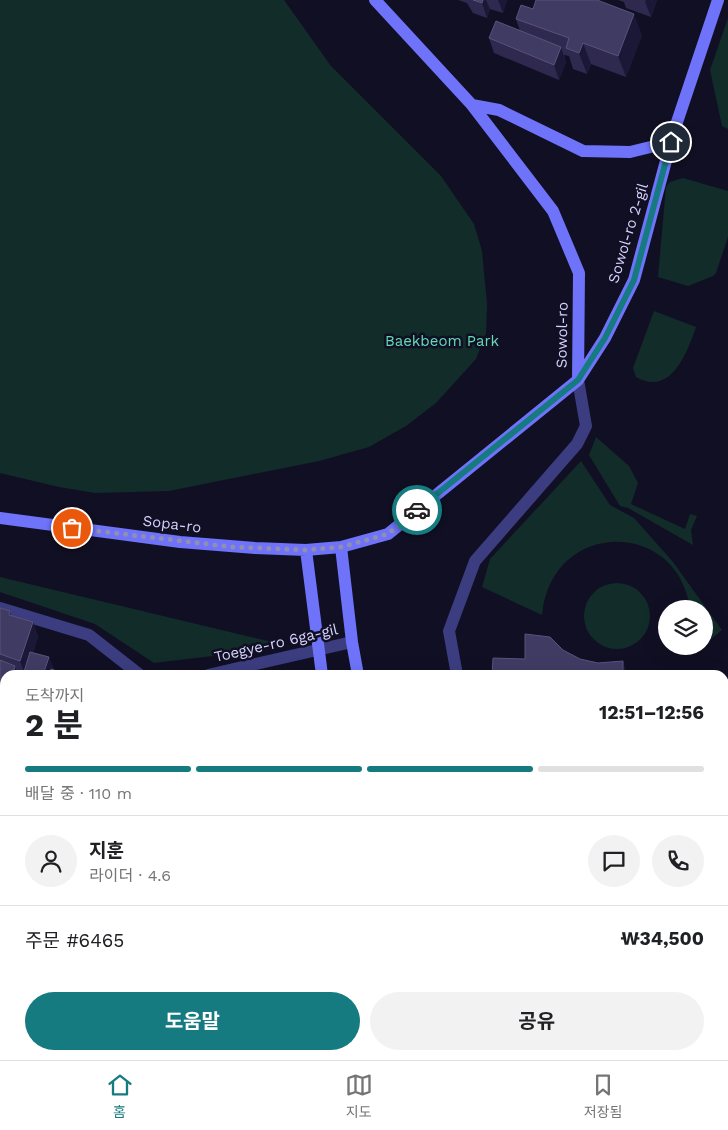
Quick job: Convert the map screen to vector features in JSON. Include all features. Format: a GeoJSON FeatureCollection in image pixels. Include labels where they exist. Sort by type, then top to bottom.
{"type":"FeatureCollection","features":[{"type":"Feature","properties":{"kind":"main road","name":"Sowol-ro"},"geometry":{"type":"LineString","coordinates":[[341,547],[388,534],[578,380],[579,273],[553,211],[472,105],[375,0]]}},
{"type":"Feature","properties":{"kind":"main road","name":"Sowol-ro 2-gil"},"geometry":{"type":"LineString","coordinates":[[578,380],[605,338],[634,280],[671,142],[718,0]]}},
{"type":"Feature","properties":{"kind":"main road"},"geometry":{"type":"LineString","coordinates":[[472,105],[499,110],[583,151],[630,152],[671,142]]}},
{"type":"Feature","properties":{"kind":"main road","name":"Sopa-ro"},"geometry":{"type":"LineString","coordinates":[[0,518],[180,542],[306,550],[341,547]]}},
{"type":"Feature","properties":{"kind":"main road"},"geometry":{"type":"LineString","coordinates":[[341,547],[357,670]]}},
{"type":"Feature","properties":{"kind":"main road"},"geometry":{"type":"LineString","coordinates":[[306,550],[321,670]]}},
{"type":"Feature","properties":{"kind":"street"},"geometry":{"type":"LineString","coordinates":[[456,670],[449,631],[475,561],[577,444],[586,426],[578,380]]}},
{"type":"Feature","properties":{"kind":"street"},"geometry":{"type":"LineString","coordinates":[[0,608],[89,635],[134,670]]}},
{"type":"Feature","properties":{"kind":"street","name":"Toegye-ro 6ga-gil"},"geometry":{"type":"LineString","coordinates":[[230,670],[352,642]]}},
{"type":"Feature","properties":{"kind":"green space","name":"Baekbeom Park"},"geometry":{"type":"Polygon","coordinates":[[[0,0],[284,0],[331,66],[441,176],[474,224],[482,251],[487,304],[486,333],[476,359],[436,403],[406,426],[369,447],[319,461],[169,491],[95,493],[59,487],[0,473],[0,0]]]}},
{"type":"Feature","properties":{"kind":"green space"},"geometry":{"type":"Polygon","coordinates":[[[728,18],[728,129],[722,126],[710,70],[728,18]]]}},
{"type":"Feature","properties":{"kind":"green space"},"geometry":{"type":"Polygon","coordinates":[[[683,178],[728,191],[728,237],[716,273],[688,286],[658,277],[666,187],[670,182],[683,178]]]}},
{"type":"Feature","properties":{"kind":"green space"},"geometry":{"type":"Polygon","coordinates":[[[654,311],[696,327],[688,349],[676,369],[668,377],[659,381],[648,382],[636,377],[633,368],[654,311]]]}},
{"type":"Feature","properties":{"kind":"green space"},"geometry":{"type":"Polygon","coordinates":[[[596,437],[629,466],[638,483],[631,504],[685,529],[690,514],[697,516],[691,530],[693,545],[628,508],[620,506],[589,455],[596,437]]]}},
{"type":"Feature","properties":{"kind":"green space"},"geometry":{"type":"Polygon","coordinates":[[[581,461],[610,505],[634,518],[673,562],[700,600],[687,600],[681,579],[663,558],[640,546],[615,542],[590,547],[567,561],[550,583],[542,615],[482,587],[490,559],[581,461]]]}},
{"type":"Feature","properties":{"kind":"green space"},"geometry":{"type":"Polygon","coordinates":[[[0,577],[268,641],[270,649],[154,663],[95,624],[0,592],[0,577]]]}},
{"type":"Feature","properties":{"kind":"green space"},"geometry":{"type":"Polygon","coordinates":[[[617,583],[630,585],[645,598],[648,603],[650,616],[648,629],[635,644],[630,647],[617,649],[604,647],[589,634],[586,629],[584,616],[586,603],[599,588],[604,585],[617,583]]]}},
{"type":"Feature","properties":{"kind":"green space"},"geometry":{"type":"Polygon","coordinates":[[[713,618],[722,630],[713,638],[713,618]]]}},
{"type":"Feature","properties":{"kind":"building"},"geometry":{"type":"Polygon","coordinates":[[[536,0],[597,0],[634,14],[618,56],[583,43],[579,53],[566,48],[569,38],[516,19],[521,5],[533,9],[536,0]]]}},
{"type":"Feature","properties":{"kind":"building"},"geometry":{"type":"Polygon","coordinates":[[[496,21],[561,47],[554,65],[489,38],[496,21]]]}},
{"type":"Feature","properties":{"kind":"building"},"geometry":{"type":"Polygon","coordinates":[[[0,608],[10,611],[9,615],[33,622],[20,661],[0,654],[0,608]]]}},
{"type":"Feature","properties":{"kind":"building"},"geometry":{"type":"Polygon","coordinates":[[[525,634],[550,637],[563,650],[580,659],[598,663],[623,661],[623,670],[492,670],[493,658],[525,659],[525,634]]]}},
{"type":"Feature","properties":{"kind":"building"},"geometry":{"type":"Polygon","coordinates":[[[30,652],[49,657],[45,670],[25,670],[30,652]]]}},
{"type":"Feature","properties":{"kind":"building"},"geometry":{"type":"Polygon","coordinates":[[[0,660],[15,666],[14,670],[0,670],[0,660]]]}},
{"type":"Feature","properties":{"kind":"way so far"},"geometry":{"type":"LineString","coordinates":[[72,528],[233,547],[306,550],[341,547],[388,534],[417,510]]}},
{"type":"Feature","properties":{"kind":"route"},"geometry":{"type":"LineString","coordinates":[[417,510],[578,380],[605,338],[634,280],[671,142]]}}]}
